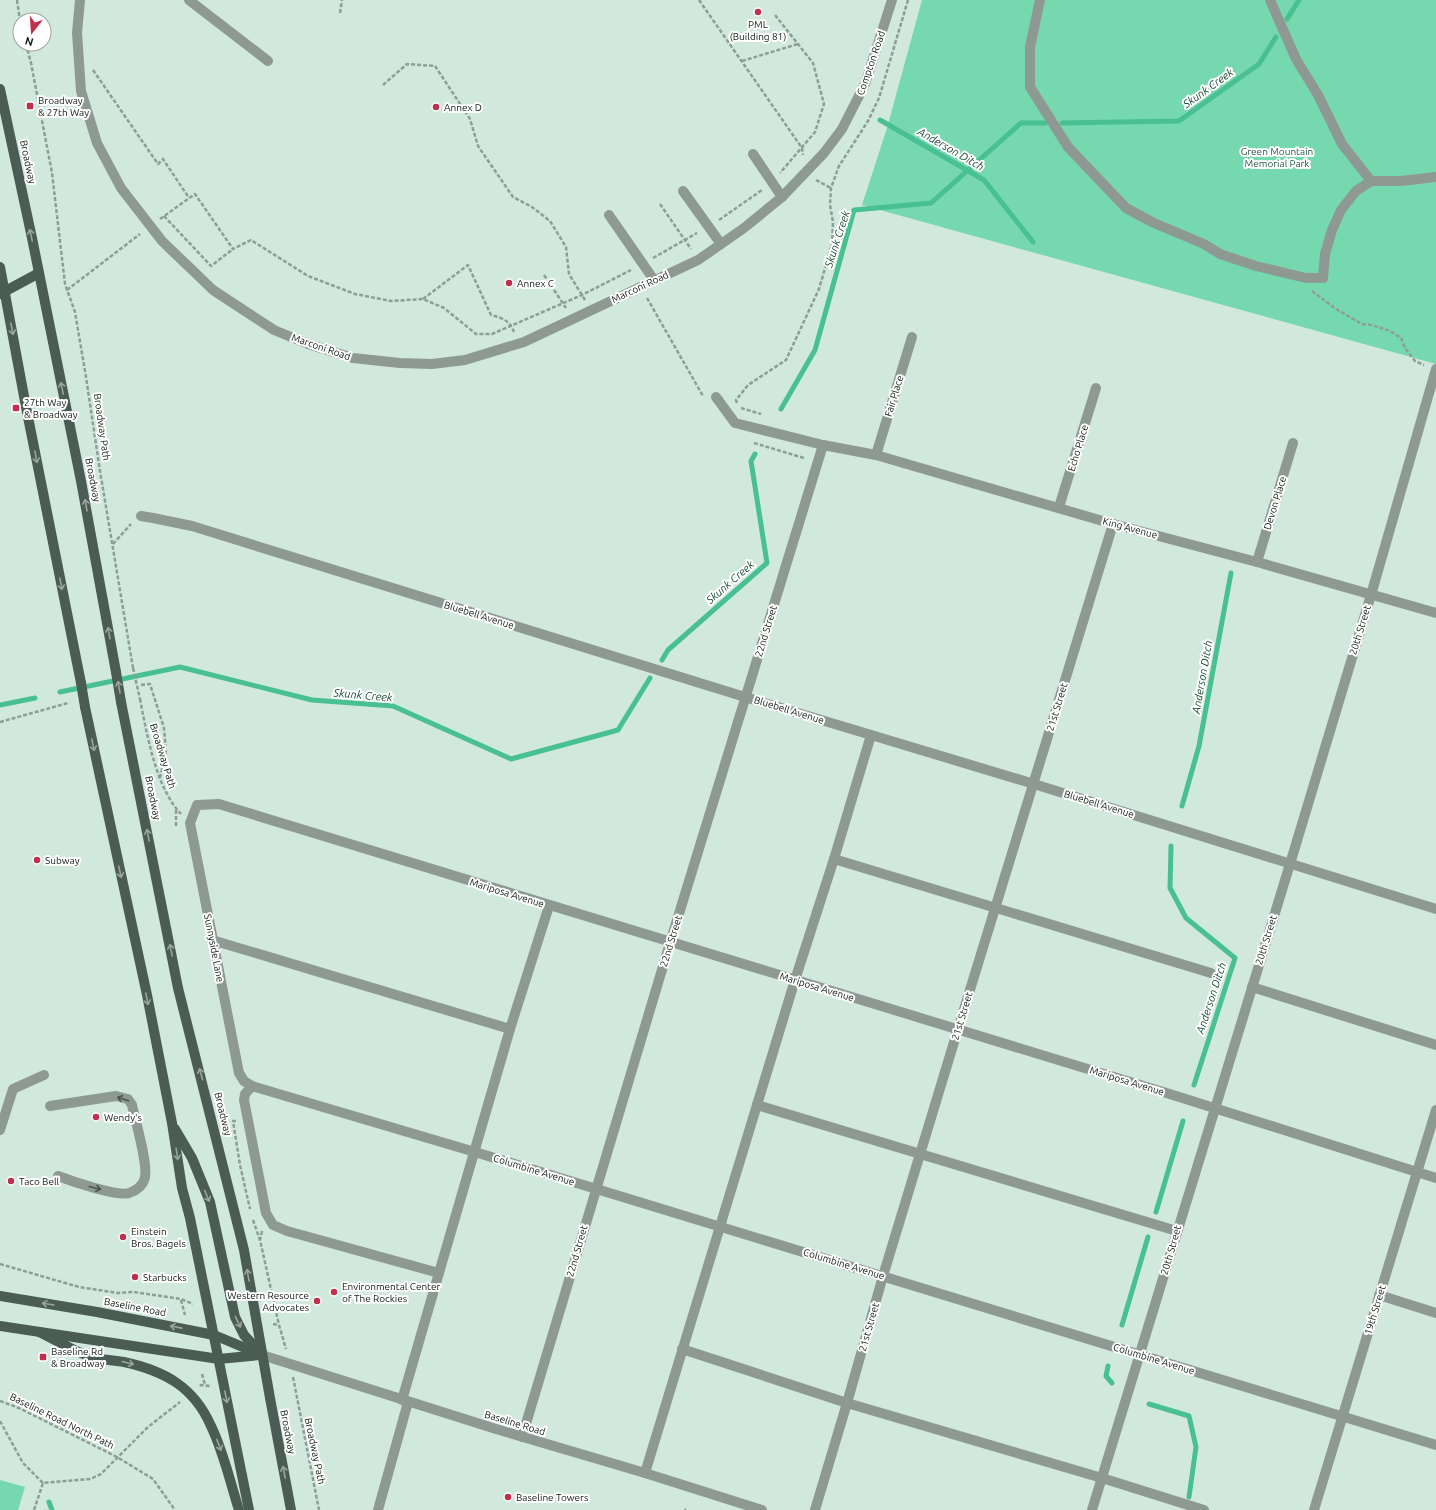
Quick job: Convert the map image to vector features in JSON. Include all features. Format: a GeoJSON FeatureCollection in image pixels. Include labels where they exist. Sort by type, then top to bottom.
{"type":"FeatureCollection","features":[{"type":"Feature","properties":{"kind":"main road","name":"Broadway"},"geometry":{"type":"LineString","coordinates":[[0,90],[81,481],[121,702],[178,988],[244,1250],[291,1510]]}},
{"type":"Feature","properties":{"kind":"main road"},"geometry":{"type":"LineString","coordinates":[[0,267],[2,293],[26,406],[85,707],[145,989],[172,1123],[182,1188],[190,1218],[249,1510]]}},
{"type":"Feature","properties":{"kind":"main road"},"geometry":{"type":"LineString","coordinates":[[2,293],[39,273]]}},
{"type":"Feature","properties":{"kind":"main road"},"geometry":{"type":"LineString","coordinates":[[172,1123],[192,1158],[210,1202],[235,1318],[244,1335],[262,1355]]}},
{"type":"Feature","properties":{"kind":"main road","name":"Baseline Road"},"geometry":{"type":"LineString","coordinates":[[0,1296],[97,1312],[214,1335],[262,1355]]}},
{"type":"Feature","properties":{"kind":"main road","name":"Baseline Road"},"geometry":{"type":"LineString","coordinates":[[0,1326],[219,1359],[262,1355]]}},
{"type":"Feature","properties":{"kind":"main road"},"geometry":{"type":"LineString","coordinates":[[39,1332],[92,1357],[124,1362],[152,1370],[180,1384],[195,1400],[211,1425],[221,1449],[239,1510]]}},
{"type":"Feature","properties":{"kind":"street","name":"Marconi Road"},"geometry":{"type":"LineString","coordinates":[[80,0],[77,33],[81,91],[97,143],[121,188],[162,241],[213,290],[274,330],[308,344],[353,358],[400,363],[432,364],[465,360],[519,344],[698,260],[744,228],[782,197]]}},
{"type":"Feature","properties":{"kind":"street"},"geometry":{"type":"LineString","coordinates":[[189,0],[268,61]]}},
{"type":"Feature","properties":{"kind":"street","name":"Compton Road"},"geometry":{"type":"LineString","coordinates":[[782,197],[807,172],[842,129],[853,111],[865,84],[892,0]]}},
{"type":"Feature","properties":{"kind":"street"},"geometry":{"type":"LineString","coordinates":[[1040,0],[1030,47],[1030,87],[1068,147],[1126,208],[1154,223],[1204,244],[1220,254],[1256,266],[1306,278],[1323,278],[1325,254],[1332,230],[1341,210],[1356,191],[1371,181],[1401,181],[1436,177]]}},
{"type":"Feature","properties":{"kind":"street"},"geometry":{"type":"LineString","coordinates":[[1270,0],[1296,59],[1318,95],[1342,144],[1371,181]]}},
{"type":"Feature","properties":{"kind":"street"},"geometry":{"type":"LineString","coordinates":[[753,154],[782,197]]}},
{"type":"Feature","properties":{"kind":"street"},"geometry":{"type":"LineString","coordinates":[[683,191],[721,244]]}},
{"type":"Feature","properties":{"kind":"street"},"geometry":{"type":"LineString","coordinates":[[609,215],[654,280]]}},
{"type":"Feature","properties":{"kind":"street","name":"Fair Place"},"geometry":{"type":"LineString","coordinates":[[876,455],[912,337]]}},
{"type":"Feature","properties":{"kind":"street","name":"20th Street"},"geometry":{"type":"LineString","coordinates":[[1092,1510],[1290,864],[1370,595],[1433,369]]}},
{"type":"Feature","properties":{"kind":"street","name":"Echo Place"},"geometry":{"type":"LineString","coordinates":[[1059,508],[1096,388]]}},
{"type":"Feature","properties":{"kind":"street","name":"King Avenue"},"geometry":{"type":"LineString","coordinates":[[716,397],[735,423],[823,445],[876,455],[1113,524],[1257,562],[1436,613]]}},
{"type":"Feature","properties":{"kind":"street","name":"Devon Place"},"geometry":{"type":"LineString","coordinates":[[1257,562],[1293,443]]}},
{"type":"Feature","properties":{"kind":"street","name":"22nd Street"},"geometry":{"type":"LineString","coordinates":[[522,1437],[595,1189],[823,445]]}},
{"type":"Feature","properties":{"kind":"street","name":"Bluebell Avenue"},"geometry":{"type":"LineString","coordinates":[[141,516],[192,526],[1436,909]]}},
{"type":"Feature","properties":{"kind":"street","name":"21st Street"},"geometry":{"type":"LineString","coordinates":[[815,1510],[920,1153],[1113,524]]}},
{"type":"Feature","properties":{"kind":"street"},"geometry":{"type":"LineString","coordinates":[[645,1473],[794,980],[834,859],[871,735]]}},
{"type":"Feature","properties":{"kind":"street","name":"Mariposa Avenue"},"geometry":{"type":"LineString","coordinates":[[197,805],[219,804],[670,943],[958,1029],[1436,1178]]}},
{"type":"Feature","properties":{"kind":"street","name":"Sunnyside Lane"},"geometry":{"type":"LineString","coordinates":[[197,805],[190,824],[212,940],[239,1073],[244,1081],[252,1086]]}},
{"type":"Feature","properties":{"kind":"street"},"geometry":{"type":"LineString","coordinates":[[834,859],[1211,973]]}},
{"type":"Feature","properties":{"kind":"street"},"geometry":{"type":"LineString","coordinates":[[378,1510],[439,1273],[510,1029],[549,906]]}},
{"type":"Feature","properties":{"kind":"street"},"geometry":{"type":"LineString","coordinates":[[212,940],[510,1029]]}},
{"type":"Feature","properties":{"kind":"street"},"geometry":{"type":"LineString","coordinates":[[1252,987],[1436,1044]]}},
{"type":"Feature","properties":{"kind":"street"},"geometry":{"type":"LineString","coordinates":[[0,1130],[12,1090],[44,1075]]}},
{"type":"Feature","properties":{"kind":"street"},"geometry":{"type":"LineString","coordinates":[[252,1086],[245,1094],[244,1100],[266,1213],[273,1224],[287,1231],[439,1273]]}},
{"type":"Feature","properties":{"kind":"street","name":"Columbine Avenue"},"geometry":{"type":"LineString","coordinates":[[252,1086],[475,1152],[1436,1445]]}},
{"type":"Feature","properties":{"kind":"street"},"geometry":{"type":"LineString","coordinates":[[50,1106],[116,1096],[128,1099],[132,1105],[145,1165],[145,1177],[139,1188],[128,1194],[80,1184],[58,1176]]}},
{"type":"Feature","properties":{"kind":"street"},"geometry":{"type":"LineString","coordinates":[[757,1105],[1177,1230]]}},
{"type":"Feature","properties":{"kind":"street","name":"19th Street"},"geometry":{"type":"LineString","coordinates":[[1314,1510],[1436,1110]]}},
{"type":"Feature","properties":{"kind":"street"},"geometry":{"type":"LineString","coordinates":[[1379,1295],[1436,1312]]}},
{"type":"Feature","properties":{"kind":"street"},"geometry":{"type":"LineString","coordinates":[[682,1349],[847,1403],[1102,1478],[1204,1510]]}},
{"type":"Feature","properties":{"kind":"street","name":"Baseline Road"},"geometry":{"type":"LineString","coordinates":[[262,1355],[405,1401],[645,1473],[762,1510]]}},
{"type":"Feature","properties":{"kind":"path"},"geometry":{"type":"LineString","coordinates":[[17,0],[19,12]]}},
{"type":"Feature","properties":{"kind":"path"},"geometry":{"type":"LineString","coordinates":[[340,13],[342,0]]}},
{"type":"Feature","properties":{"kind":"path"},"geometry":{"type":"LineString","coordinates":[[699,0],[802,148],[807,172],[813,179],[831,188]]}},
{"type":"Feature","properties":{"kind":"path"},"geometry":{"type":"LineString","coordinates":[[164,216],[211,266],[233,249],[251,240],[308,276],[355,294],[391,301],[423,299],[444,308],[476,334],[492,334],[582,295],[643,263],[709,227],[772,182],[815,132],[824,104],[812,63],[775,15]]}},
{"type":"Feature","properties":{"kind":"path"},"geometry":{"type":"LineString","coordinates":[[742,62],[798,44]]}},
{"type":"Feature","properties":{"kind":"path","name":"Broadway Path"},"geometry":{"type":"LineString","coordinates":[[28,52],[52,173],[67,290],[75,312],[133,668],[150,746],[166,794],[176,809]]}},
{"type":"Feature","properties":{"kind":"path"},"geometry":{"type":"LineString","coordinates":[[90,64],[158,164],[163,159],[189,198]]}},
{"type":"Feature","properties":{"kind":"path"},"geometry":{"type":"LineString","coordinates":[[383,85],[407,64],[435,66],[470,119],[478,146],[512,197],[532,207],[550,222],[566,247],[569,274],[591,310]]}},
{"type":"Feature","properties":{"kind":"path"},"geometry":{"type":"LineString","coordinates":[[765,416],[738,407],[736,400],[748,385],[786,360],[819,289],[832,244],[833,222],[830,205],[831,188],[839,166]]}},
{"type":"Feature","properties":{"kind":"path"},"geometry":{"type":"LineString","coordinates":[[67,290],[150,226],[195,194],[233,249]]}},
{"type":"Feature","properties":{"kind":"path"},"geometry":{"type":"LineString","coordinates":[[660,204],[698,260]]}},
{"type":"Feature","properties":{"kind":"path"},"geometry":{"type":"LineString","coordinates":[[423,299],[468,264],[492,315],[503,318],[512,326],[519,344]]}},
{"type":"Feature","properties":{"kind":"path"},"geometry":{"type":"LineString","coordinates":[[624,273],[640,286],[706,401]]}},
{"type":"Feature","properties":{"kind":"path"},"geometry":{"type":"LineString","coordinates":[[544,275],[573,319]]}},
{"type":"Feature","properties":{"kind":"path"},"geometry":{"type":"LineString","coordinates":[[1306,278],[1312,292],[1336,309],[1362,324],[1372,325],[1390,331],[1401,338],[1405,348],[1415,361],[1433,369]]}},
{"type":"Feature","properties":{"kind":"path"},"geometry":{"type":"LineString","coordinates":[[753,442],[804,458]]}},
{"type":"Feature","properties":{"kind":"path"},"geometry":{"type":"LineString","coordinates":[[113,544],[127,528],[141,516]]}},
{"type":"Feature","properties":{"kind":"path"},"geometry":{"type":"LineString","coordinates":[[141,685],[150,684],[164,728],[166,751],[160,778]]}},
{"type":"Feature","properties":{"kind":"path"},"geometry":{"type":"LineString","coordinates":[[0,722],[68,703]]}},
{"type":"Feature","properties":{"kind":"path"},"geometry":{"type":"LineString","coordinates":[[266,1213],[260,1240],[282,1336]]}},
{"type":"Feature","properties":{"kind":"path"},"geometry":{"type":"LineString","coordinates":[[0,1264],[79,1287],[118,1294],[134,1292],[181,1299],[193,1304]]}},
{"type":"Feature","properties":{"kind":"path"},"geometry":{"type":"LineString","coordinates":[[181,1299],[185,1315]]}},
{"type":"Feature","properties":{"kind":"path"},"geometry":{"type":"LineString","coordinates":[[273,1324],[279,1324]]}},
{"type":"Feature","properties":{"kind":"path"},"geometry":{"type":"LineString","coordinates":[[202,1374],[205,1385],[212,1387]]}},
{"type":"Feature","properties":{"kind":"path","name":"Broadway Path"},"geometry":{"type":"LineString","coordinates":[[296,1394],[319,1510]]}},
{"type":"Feature","properties":{"kind":"path"},"geometry":{"type":"LineString","coordinates":[[43,1483],[90,1479],[101,1474],[148,1427],[182,1400]]}},
{"type":"Feature","properties":{"kind":"path","name":"Baseline Road North Path"},"geometry":{"type":"LineString","coordinates":[[0,1401],[20,1408],[117,1457]]}},
{"type":"Feature","properties":{"kind":"path"},"geometry":{"type":"LineString","coordinates":[[0,1421],[23,1462],[43,1483]]}},
{"type":"Feature","properties":{"kind":"path"},"geometry":{"type":"LineString","coordinates":[[117,1457],[153,1479],[175,1510]]}},
{"type":"Feature","properties":{"kind":"path"},"geometry":{"type":"LineString","coordinates":[[34,1510],[43,1483]]}},
{"type":"Feature","properties":{"kind":"green space","name":"Green Mountain Memorial Park"},"geometry":{"type":"Polygon","coordinates":[[[922,0],[1436,0],[1436,364],[862,205],[887,128],[922,0]]]}},
{"type":"Feature","properties":{"kind":"green space"},"geometry":{"type":"Polygon","coordinates":[[[0,1480],[25,1487],[18,1510],[0,1510],[0,1480]]]}},
{"type":"Feature","properties":{"kind":"waterway","name":"Skunk Creek"},"geometry":{"type":"LineString","coordinates":[[1287,19],[1299,0]]}},
{"type":"Feature","properties":{"kind":"waterway","name":"Skunk Creek"},"geometry":{"type":"LineString","coordinates":[[1062,123],[1179,121],[1259,64],[1276,37]]}},
{"type":"Feature","properties":{"kind":"waterway","name":"Skunk Creek"},"geometry":{"type":"LineString","coordinates":[[880,120],[984,180],[1033,242]]}},
{"type":"Feature","properties":{"kind":"waterway","name":"Skunk Creek"},"geometry":{"type":"LineString","coordinates":[[781,409],[815,350],[854,210],[931,203],[1021,123],[1045,123]]}},
{"type":"Feature","properties":{"kind":"waterway","name":"Skunk Creek"},"geometry":{"type":"LineString","coordinates":[[662,660],[668,650],[767,563],[751,461],[755,454]]}},
{"type":"Feature","properties":{"kind":"waterway","name":"Anderson Ditch"},"geometry":{"type":"LineString","coordinates":[[1182,806],[1199,746],[1231,573]]}},
{"type":"Feature","properties":{"kind":"waterway","name":"Skunk Creek"},"geometry":{"type":"LineString","coordinates":[[60,692],[180,667],[312,700],[393,706],[511,759],[618,730],[650,678]]}},
{"type":"Feature","properties":{"kind":"waterway","name":"Skunk Creek"},"geometry":{"type":"LineString","coordinates":[[0,705],[35,698]]}},
{"type":"Feature","properties":{"kind":"waterway","name":"Anderson Ditch"},"geometry":{"type":"LineString","coordinates":[[1171,846],[1170,888],[1186,918],[1235,958],[1194,1085]]}},
{"type":"Feature","properties":{"kind":"waterway","name":"Anderson Ditch"},"geometry":{"type":"LineString","coordinates":[[1156,1212],[1183,1121]]}},
{"type":"Feature","properties":{"kind":"waterway","name":"Anderson Ditch"},"geometry":{"type":"LineString","coordinates":[[1122,1325],[1148,1237]]}},
{"type":"Feature","properties":{"kind":"waterway","name":"Anderson Ditch"},"geometry":{"type":"LineString","coordinates":[[1108,1366],[1106,1376],[1112,1383]]}},
{"type":"Feature","properties":{"kind":"waterway","name":"Anderson Ditch"},"geometry":{"type":"LineString","coordinates":[[1149,1404],[1189,1416],[1196,1447],[1189,1497]]}},
{"type":"Feature","properties":{"kind":"waterway"},"geometry":{"type":"LineString","coordinates":[[49,1502],[52,1510]]}},
{"type":"Feature","properties":{"kind":"place","name":"PML (Building 81)"},"geometry":{"type":"Point","coordinates":[758,12]}},
{"type":"Feature","properties":{"kind":"place","name":"Broadway & 27th Way"},"geometry":{"type":"Point","coordinates":[30,106]}},
{"type":"Feature","properties":{"kind":"place","name":"Annex D"},"geometry":{"type":"Point","coordinates":[436,107]}},
{"type":"Feature","properties":{"kind":"place","name":"Annex C"},"geometry":{"type":"Point","coordinates":[509,283]}},
{"type":"Feature","properties":{"kind":"place","name":"27th Way & Broadway"},"geometry":{"type":"Point","coordinates":[16,408]}},
{"type":"Feature","properties":{"kind":"place","name":"Subway"},"geometry":{"type":"Point","coordinates":[37,860]}},
{"type":"Feature","properties":{"kind":"place","name":"Wendy's"},"geometry":{"type":"Point","coordinates":[96,1117]}},
{"type":"Feature","properties":{"kind":"place","name":"Taco Bell"},"geometry":{"type":"Point","coordinates":[11,1181]}},
{"type":"Feature","properties":{"kind":"place","name":"Einstein Bros. Bagels"},"geometry":{"type":"Point","coordinates":[123,1237]}},
{"type":"Feature","properties":{"kind":"place","name":"Starbucks"},"geometry":{"type":"Point","coordinates":[135,1277]}},
{"type":"Feature","properties":{"kind":"place","name":"Environmental Center of The Rockies"},"geometry":{"type":"Point","coordinates":[334,1292]}},
{"type":"Feature","properties":{"kind":"place","name":"Western Resource Advocates"},"geometry":{"type":"Point","coordinates":[317,1301]}},
{"type":"Feature","properties":{"kind":"place","name":"Baseline Rd & Broadway"},"geometry":{"type":"Point","coordinates":[43,1357]}},
{"type":"Feature","properties":{"kind":"place","name":"Baseline Towers"},"geometry":{"type":"Point","coordinates":[508,1497]}}]}
